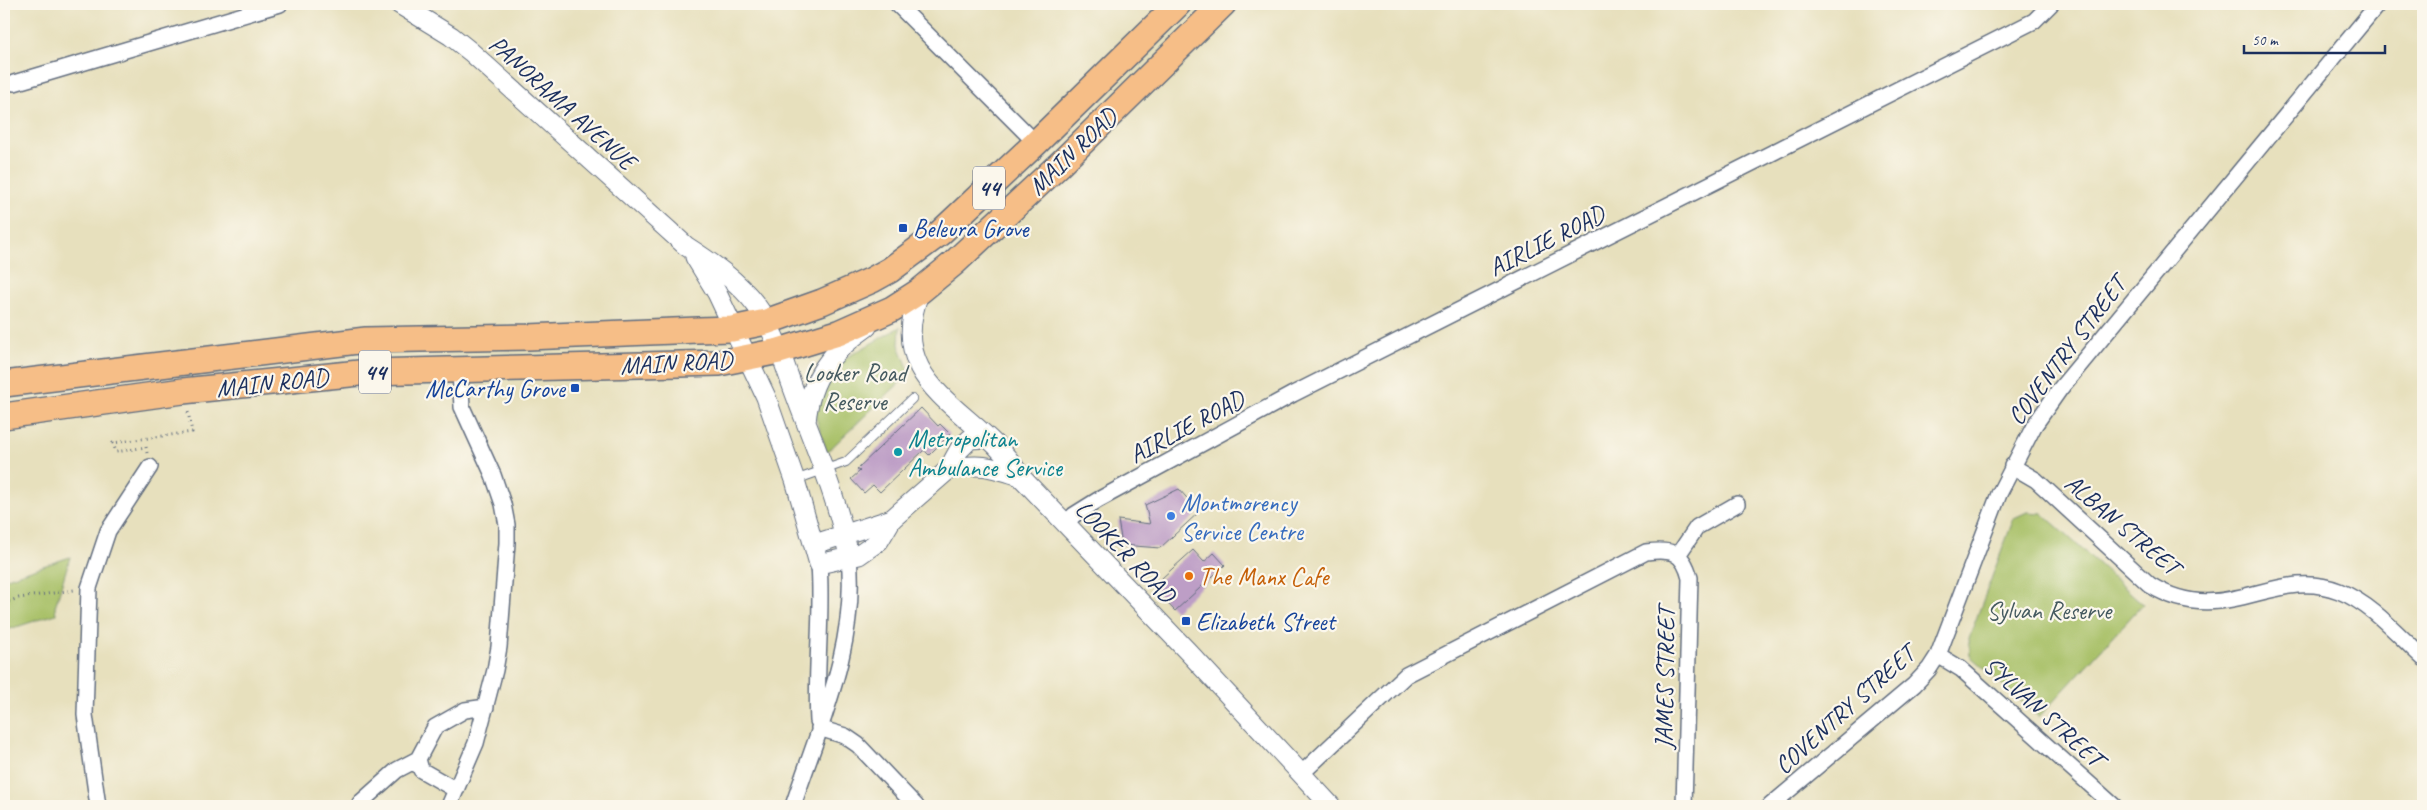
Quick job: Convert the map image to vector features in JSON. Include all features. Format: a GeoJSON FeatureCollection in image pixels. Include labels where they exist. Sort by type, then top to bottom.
{"type":"FeatureCollection","features":[{"type":"Feature","properties":{"kind":"main road","name":"MAIN ROAD"},"geometry":{"type":"LineString","coordinates":[[4,384],[366,340],[528,337],[732,329],[766,322],[822,302],[890,270],[940,233],[1036,143],[1178,4]]}},
{"type":"Feature","properties":{"kind":"main road","name":"MAIN ROAD"},"geometry":{"type":"LineString","coordinates":[[4,416],[183,391],[369,372],[719,363],[779,351],[838,333],[892,309],[920,291],[954,263],[1060,164],[1223,4]]}},
{"type":"Feature","properties":{"kind":"street"},"geometry":{"type":"LineString","coordinates":[[14,83],[280,4]]}},
{"type":"Feature","properties":{"kind":"street"},"geometry":{"type":"LineString","coordinates":[[897,4],[1036,143]]}},
{"type":"Feature","properties":{"kind":"street","name":"AIRLIE ROAD"},"geometry":{"type":"LineString","coordinates":[[1065,524],[1074,515],[1098,500],[1294,394],[2034,21],[2051,4]]}},
{"type":"Feature","properties":{"kind":"street","name":"COVENTRY STREET"},"geometry":{"type":"LineString","coordinates":[[1770,806],[1914,685],[1929,669],[1938,655],[2012,466],[2034,426],[2060,389],[2378,4]]}},
{"type":"Feature","properties":{"kind":"street","name":"PANORAMA AVENUE"},"geometry":{"type":"LineString","coordinates":[[405,5],[451,36],[686,246],[704,257],[744,291],[766,322],[779,351],[823,470],[844,535],[848,558]]}},
{"type":"Feature","properties":{"kind":"street","name":"PANORAMA AVENUE"},"geometry":{"type":"LineString","coordinates":[[686,246],[709,278],[766,397],[795,480],[815,544],[819,564]]}},
{"type":"Feature","properties":{"kind":"street","name":"LOOKER ROAD"},"geometry":{"type":"LineString","coordinates":[[920,291],[911,321],[910,338],[913,356],[928,379],[966,419],[1003,452],[1020,476],[1206,671],[1331,806]]}},
{"type":"Feature","properties":{"kind":"street"},"geometry":{"type":"LineString","coordinates":[[806,423],[810,395],[815,380],[825,365],[840,348],[892,309]]}},
{"type":"Feature","properties":{"kind":"street"},"geometry":{"type":"LineString","coordinates":[[449,806],[476,743],[499,647],[507,525],[493,475],[462,407],[460,371]]}},
{"type":"Feature","properties":{"kind":"street"},"geometry":{"type":"LineString","coordinates":[[819,728],[816,680],[820,587],[819,564],[859,555],[880,541],[892,519],[948,470],[959,450],[970,439],[988,438]]}},
{"type":"Feature","properties":{"kind":"street"},"geometry":{"type":"LineString","coordinates":[[948,470],[978,464],[992,466],[1020,476]]}},
{"type":"Feature","properties":{"kind":"street","name":"ALBAN STREET"},"geometry":{"type":"LineString","coordinates":[[2012,466],[2036,480],[2150,585],[2160,592],[2184,600],[2215,603],[2298,585],[2338,591],[2361,604],[2423,658]]}},
{"type":"Feature","properties":{"kind":"street"},"geometry":{"type":"LineString","coordinates":[[98,806],[85,715],[89,588],[108,531],[150,467]]}},
{"type":"Feature","properties":{"kind":"street"},"geometry":{"type":"LineString","coordinates":[[1301,774],[1406,675],[1646,552],[1665,550],[1678,555],[1696,527],[1737,504]]}},
{"type":"Feature","properties":{"kind":"street"},"geometry":{"type":"LineString","coordinates":[[815,544],[892,519]]}},
{"type":"Feature","properties":{"kind":"street","name":"JAMES STREET"},"geometry":{"type":"LineString","coordinates":[[1678,555],[1687,565],[1690,578],[1684,806]]}},
{"type":"Feature","properties":{"kind":"street"},"geometry":{"type":"LineString","coordinates":[[793,806],[831,694],[845,634],[850,575],[848,558]]}},
{"type":"Feature","properties":{"kind":"street","name":"SYLVAN STREET"},"geometry":{"type":"LineString","coordinates":[[1938,655],[1961,669],[2114,806]]}},
{"type":"Feature","properties":{"kind":"street"},"geometry":{"type":"LineString","coordinates":[[360,803],[397,770],[418,759],[435,727],[465,710],[486,707]]}},
{"type":"Feature","properties":{"kind":"street"},"geometry":{"type":"LineString","coordinates":[[819,728],[845,736],[858,745],[916,806]]}},
{"type":"Feature","properties":{"kind":"street"},"geometry":{"type":"LineString","coordinates":[[418,759],[421,770],[456,790]]}},
{"type":"Feature","properties":{"kind":"lane"},"geometry":{"type":"LineString","coordinates":[[795,480],[846,462],[912,399]]}},
{"type":"Feature","properties":{"kind":"path"},"geometry":{"type":"LineString","coordinates":[[150,467],[146,447],[116,452],[113,442],[192,432],[183,391]]}},
{"type":"Feature","properties":{"kind":"path"},"geometry":{"type":"LineString","coordinates":[[4,603],[19,598],[89,588]]}},
{"type":"Feature","properties":{"kind":"green space","name":"Looker Road Reserve"},"geometry":{"type":"Polygon","coordinates":[[[900,327],[899,345],[910,373],[827,452],[815,415],[826,376],[842,360],[900,327]]]}},
{"type":"Feature","properties":{"kind":"green space","name":"Sylvan Reserve"},"geometry":{"type":"Polygon","coordinates":[[[2027,512],[2042,513],[2143,604],[2039,717],[1970,656],[1969,638],[2014,518],[2027,512]]]}},
{"type":"Feature","properties":{"kind":"green space"},"geometry":{"type":"Polygon","coordinates":[[[70,557],[55,607],[56,614],[4,631],[4,579],[70,557]]]}},
{"type":"Feature","properties":{"kind":"building","name":"Metropolitan Ambulance Service"},"geometry":{"type":"Polygon","coordinates":[[[921,408],[938,426],[940,424],[950,434],[929,455],[924,450],[880,492],[873,485],[864,493],[851,479],[860,471],[857,469],[921,408]]]}},
{"type":"Feature","properties":{"kind":"building","name":"Montmorency Service Centre"},"geometry":{"type":"Polygon","coordinates":[[[1179,489],[1199,512],[1160,548],[1122,545],[1118,520],[1150,524],[1145,505],[1179,489]]]}},
{"type":"Feature","properties":{"kind":"building","name":"The Manx Cafe"},"geometry":{"type":"Polygon","coordinates":[[[1193,550],[1204,562],[1214,553],[1225,565],[1175,611],[1152,587],[1193,550]]]}},
{"type":"Feature","properties":{"kind":"place","name":"Beleura Grove"},"geometry":{"type":"Point","coordinates":[903,228]}},
{"type":"Feature","properties":{"kind":"place","name":"McCarthy Grove"},"geometry":{"type":"Point","coordinates":[575,388]}},
{"type":"Feature","properties":{"kind":"place","name":"Metropolitan Ambulance Service"},"geometry":{"type":"Point","coordinates":[898,452]}},
{"type":"Feature","properties":{"kind":"place","name":"Montmorency Service Centre"},"geometry":{"type":"Point","coordinates":[1171,516]}},
{"type":"Feature","properties":{"kind":"place","name":"The Manx Cafe"},"geometry":{"type":"Point","coordinates":[1189,576]}},
{"type":"Feature","properties":{"kind":"place","name":"Elizabeth Street"},"geometry":{"type":"Point","coordinates":[1186,621]}}]}
